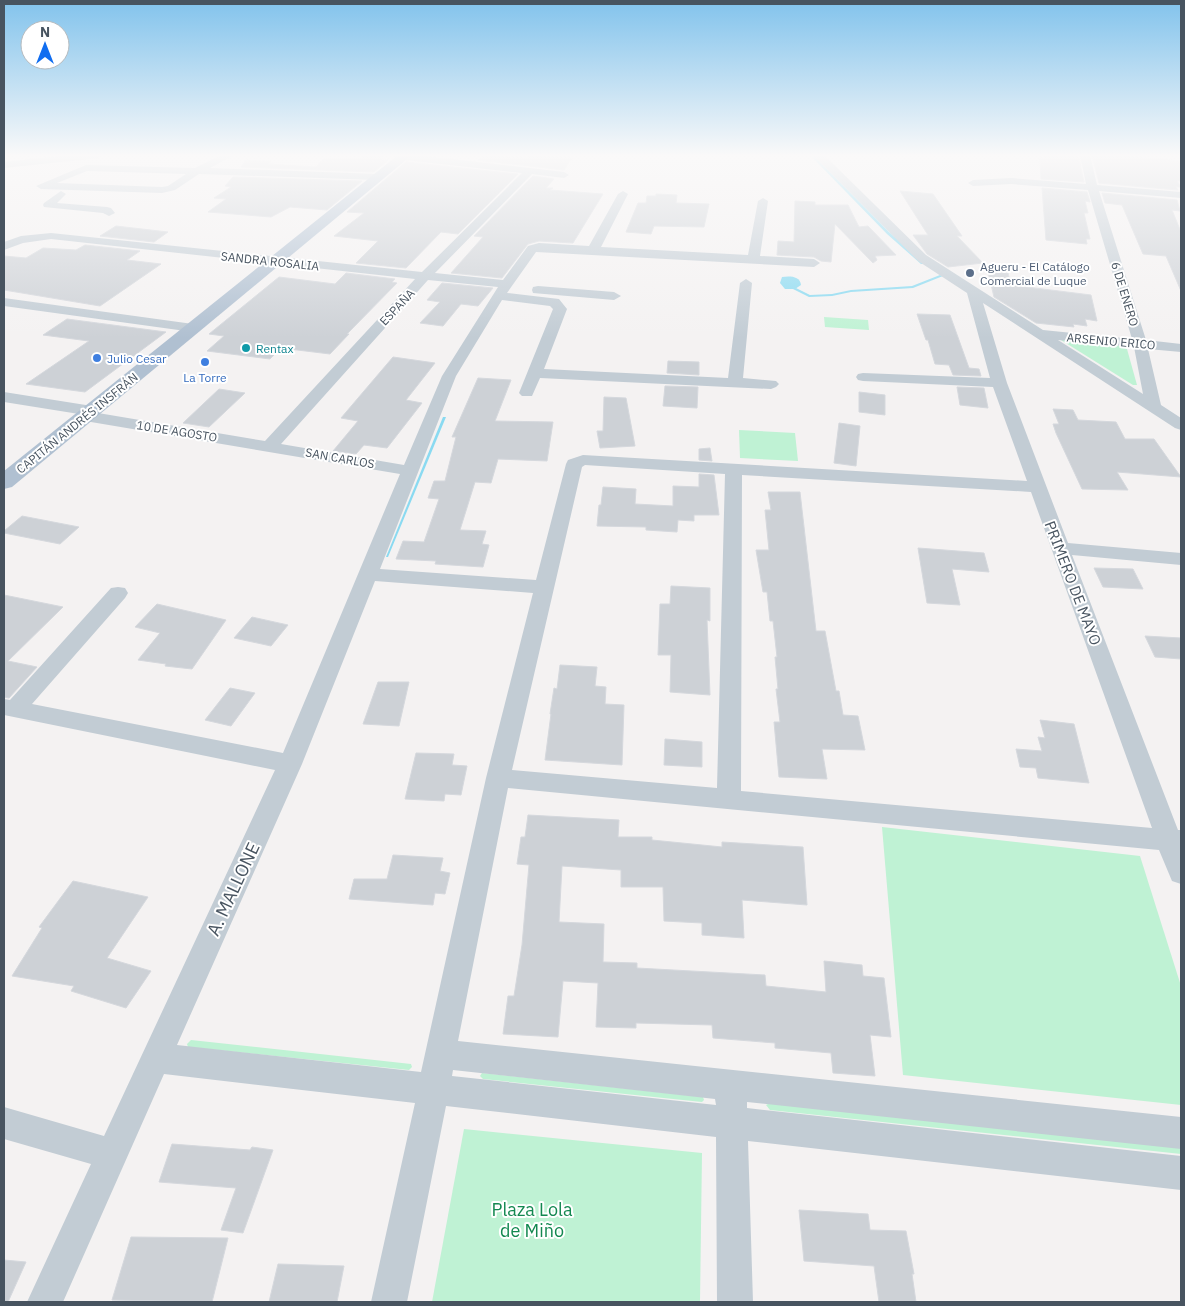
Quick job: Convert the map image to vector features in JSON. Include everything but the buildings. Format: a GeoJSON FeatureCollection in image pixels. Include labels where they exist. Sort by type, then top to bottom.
{"type":"FeatureCollection","features":[{"type":"Feature","properties":{"kind":"main road","name":"CAPITÁN ANDRÉS INSFRÁN"},"geometry":{"type":"LineString","coordinates":[[4,482],[330,216]]}},
{"type":"Feature","properties":{"kind":"street"},"geometry":{"type":"LineString","coordinates":[[71,238],[104,216]]}},
{"type":"Feature","properties":{"kind":"street","name":"ESPAÑA"},"geometry":{"type":"LineString","coordinates":[[270,446],[425,276],[485,216]]}},
{"type":"Feature","properties":{"kind":"street"},"geometry":{"type":"LineString","coordinates":[[611,216],[594,249],[814,263]]}},
{"type":"Feature","properties":{"kind":"street"},"geometry":{"type":"LineString","coordinates":[[752,259],[760,216]]}},
{"type":"Feature","properties":{"kind":"street"},"geometry":{"type":"LineString","coordinates":[[880,216],[922,258],[1181,425]]}},
{"type":"Feature","properties":{"kind":"street","name":"6 DE ENERO"},"geometry":{"type":"LineString","coordinates":[[1101,216],[1140,343],[1153,406]]}},
{"type":"Feature","properties":{"kind":"street"},"geometry":{"type":"LineString","coordinates":[[4,233],[35,237]]}},
{"type":"Feature","properties":{"kind":"street"},"geometry":{"type":"LineString","coordinates":[[4,246],[35,237]]}},
{"type":"Feature","properties":{"kind":"street","name":"SANDRA ROSALIA"},"geometry":{"type":"LineString","coordinates":[[35,237],[71,238],[275,262],[425,276],[502,289]]}},
{"type":"Feature","properties":{"kind":"street","name":"A. MALLONE"},"geometry":{"type":"LineString","coordinates":[[45,1302],[290,764],[450,376],[473,334],[502,289],[535,248],[594,249]]}},
{"type":"Feature","properties":{"kind":"street"},"geometry":{"type":"LineString","coordinates":[[735,382],[746,283]]}},
{"type":"Feature","properties":{"kind":"street"},"geometry":{"type":"LineString","coordinates":[[502,289],[614,296]]}},
{"type":"Feature","properties":{"kind":"street"},"geometry":{"type":"LineString","coordinates":[[502,289],[554,302],[560,307],[527,393]]}},
{"type":"Feature","properties":{"kind":"street","name":"PRIMERO DE MAYO"},"geometry":{"type":"LineString","coordinates":[[972,291],[999,383],[1059,548],[1175,840],[1181,873]]}},
{"type":"Feature","properties":{"kind":"street"},"geometry":{"type":"LineString","coordinates":[[4,302],[193,328]]}},
{"type":"Feature","properties":{"kind":"street","name":"ARSENIO ERICO"},"geometry":{"type":"LineString","coordinates":[[1041,334],[1181,348]]}},
{"type":"Feature","properties":{"kind":"street"},"geometry":{"type":"LineString","coordinates":[[534,373],[771,384]]}},
{"type":"Feature","properties":{"kind":"street"},"geometry":{"type":"LineString","coordinates":[[863,377],[999,383]]}},
{"type":"Feature","properties":{"kind":"street","name":"10 DE AGOSTO"},"geometry":{"type":"LineString","coordinates":[[4,397],[88,414],[270,446]]}},
{"type":"Feature","properties":{"kind":"street","name":"SAN CARLOS"},"geometry":{"type":"LineString","coordinates":[[270,446],[411,471]]}},
{"type":"Feature","properties":{"kind":"street"},"geometry":{"type":"LineString","coordinates":[[389,1302],[498,778],[574,464],[583,460],[1037,487]]}},
{"type":"Feature","properties":{"kind":"street"},"geometry":{"type":"LineString","coordinates":[[729,799],[734,469]]}},
{"type":"Feature","properties":{"kind":"street"},"geometry":{"type":"LineString","coordinates":[[1059,548],[1181,559]]}},
{"type":"Feature","properties":{"kind":"street"},"geometry":{"type":"LineString","coordinates":[[368,574],[544,587]]}},
{"type":"Feature","properties":{"kind":"street"},"geometry":{"type":"LineString","coordinates":[[10,708],[118,593]]}},
{"type":"Feature","properties":{"kind":"street"},"geometry":{"type":"LineString","coordinates":[[10,708],[290,764]]}},
{"type":"Feature","properties":{"kind":"street"},"geometry":{"type":"LineString","coordinates":[[498,778],[1175,840]]}},
{"type":"Feature","properties":{"kind":"street"},"geometry":{"type":"LineString","coordinates":[[441,1054],[1181,1133]]}},
{"type":"Feature","properties":{"kind":"street"},"geometry":{"type":"LineString","coordinates":[[155,1058],[1181,1173]]}},
{"type":"Feature","properties":{"kind":"street"},"geometry":{"type":"LineString","coordinates":[[731,1085],[735,1302]]}},
{"type":"Feature","properties":{"kind":"street"},"geometry":{"type":"LineString","coordinates":[[4,1123],[112,1154]]}},
{"type":"Feature","properties":{"kind":"green space"},"geometry":{"type":"Polygon","coordinates":[[[824,317],[868,320],[869,330],[825,327],[824,317]]]}},
{"type":"Feature","properties":{"kind":"green space"},"geometry":{"type":"Polygon","coordinates":[[[1061,340],[1121,346],[1127,349],[1137,385],[1133,385],[1061,340]]]}},
{"type":"Feature","properties":{"kind":"green space"},"geometry":{"type":"Polygon","coordinates":[[[739,430],[795,433],[798,461],[740,458],[739,430]]]}},
{"type":"Feature","properties":{"kind":"green space"},"geometry":{"type":"Polygon","coordinates":[[[882,827],[1140,856],[1181,986],[1181,1105],[903,1075],[882,827]]]}},
{"type":"Feature","properties":{"kind":"green space"},"geometry":{"type":"Polygon","coordinates":[[[191,1040],[411,1064],[412,1067],[409,1070],[188,1047],[187,1044],[191,1040]]]}},
{"type":"Feature","properties":{"kind":"green space"},"geometry":{"type":"Polygon","coordinates":[[[482,1073],[703,1097],[704,1100],[702,1102],[483,1079],[480,1076],[482,1073]]]}},
{"type":"Feature","properties":{"kind":"green space"},"geometry":{"type":"Polygon","coordinates":[[[770,1103],[1181,1148],[1181,1154],[770,1110],[766,1105],[770,1103]]]}},
{"type":"Feature","properties":{"kind":"green space","name":"Plaza Lola de Miño"},"geometry":{"type":"Polygon","coordinates":[[[464,1129],[702,1153],[700,1302],[432,1302],[464,1129]]]}},
{"type":"Feature","properties":{"kind":"water"},"geometry":{"type":"Polygon","coordinates":[[[782,277],[797,278],[801,285],[795,289],[785,289],[780,283],[782,277]]]}},
{"type":"Feature","properties":{"kind":"water"},"geometry":{"type":"Polygon","coordinates":[[[443,417],[446,417],[388,557],[386,557],[443,417]]]}},
{"type":"Feature","properties":{"kind":"waterway"},"geometry":{"type":"LineString","coordinates":[[871,216],[922,263]]}},
{"type":"Feature","properties":{"kind":"waterway"},"geometry":{"type":"LineString","coordinates":[[795,289],[809,296],[832,295],[851,291],[913,287],[941,276]]}},
{"type":"Feature","properties":{"kind":"place","name":"Agueru - El Catálogo Comercial de Luque"},"geometry":{"type":"Point","coordinates":[970,273]}},
{"type":"Feature","properties":{"kind":"place","name":"Rentax"},"geometry":{"type":"Point","coordinates":[246,348]}},
{"type":"Feature","properties":{"kind":"place","name":"Julio Cesar"},"geometry":{"type":"Point","coordinates":[97,358]}},
{"type":"Feature","properties":{"kind":"place","name":"La Torre"},"geometry":{"type":"Point","coordinates":[205,362]}}]}
